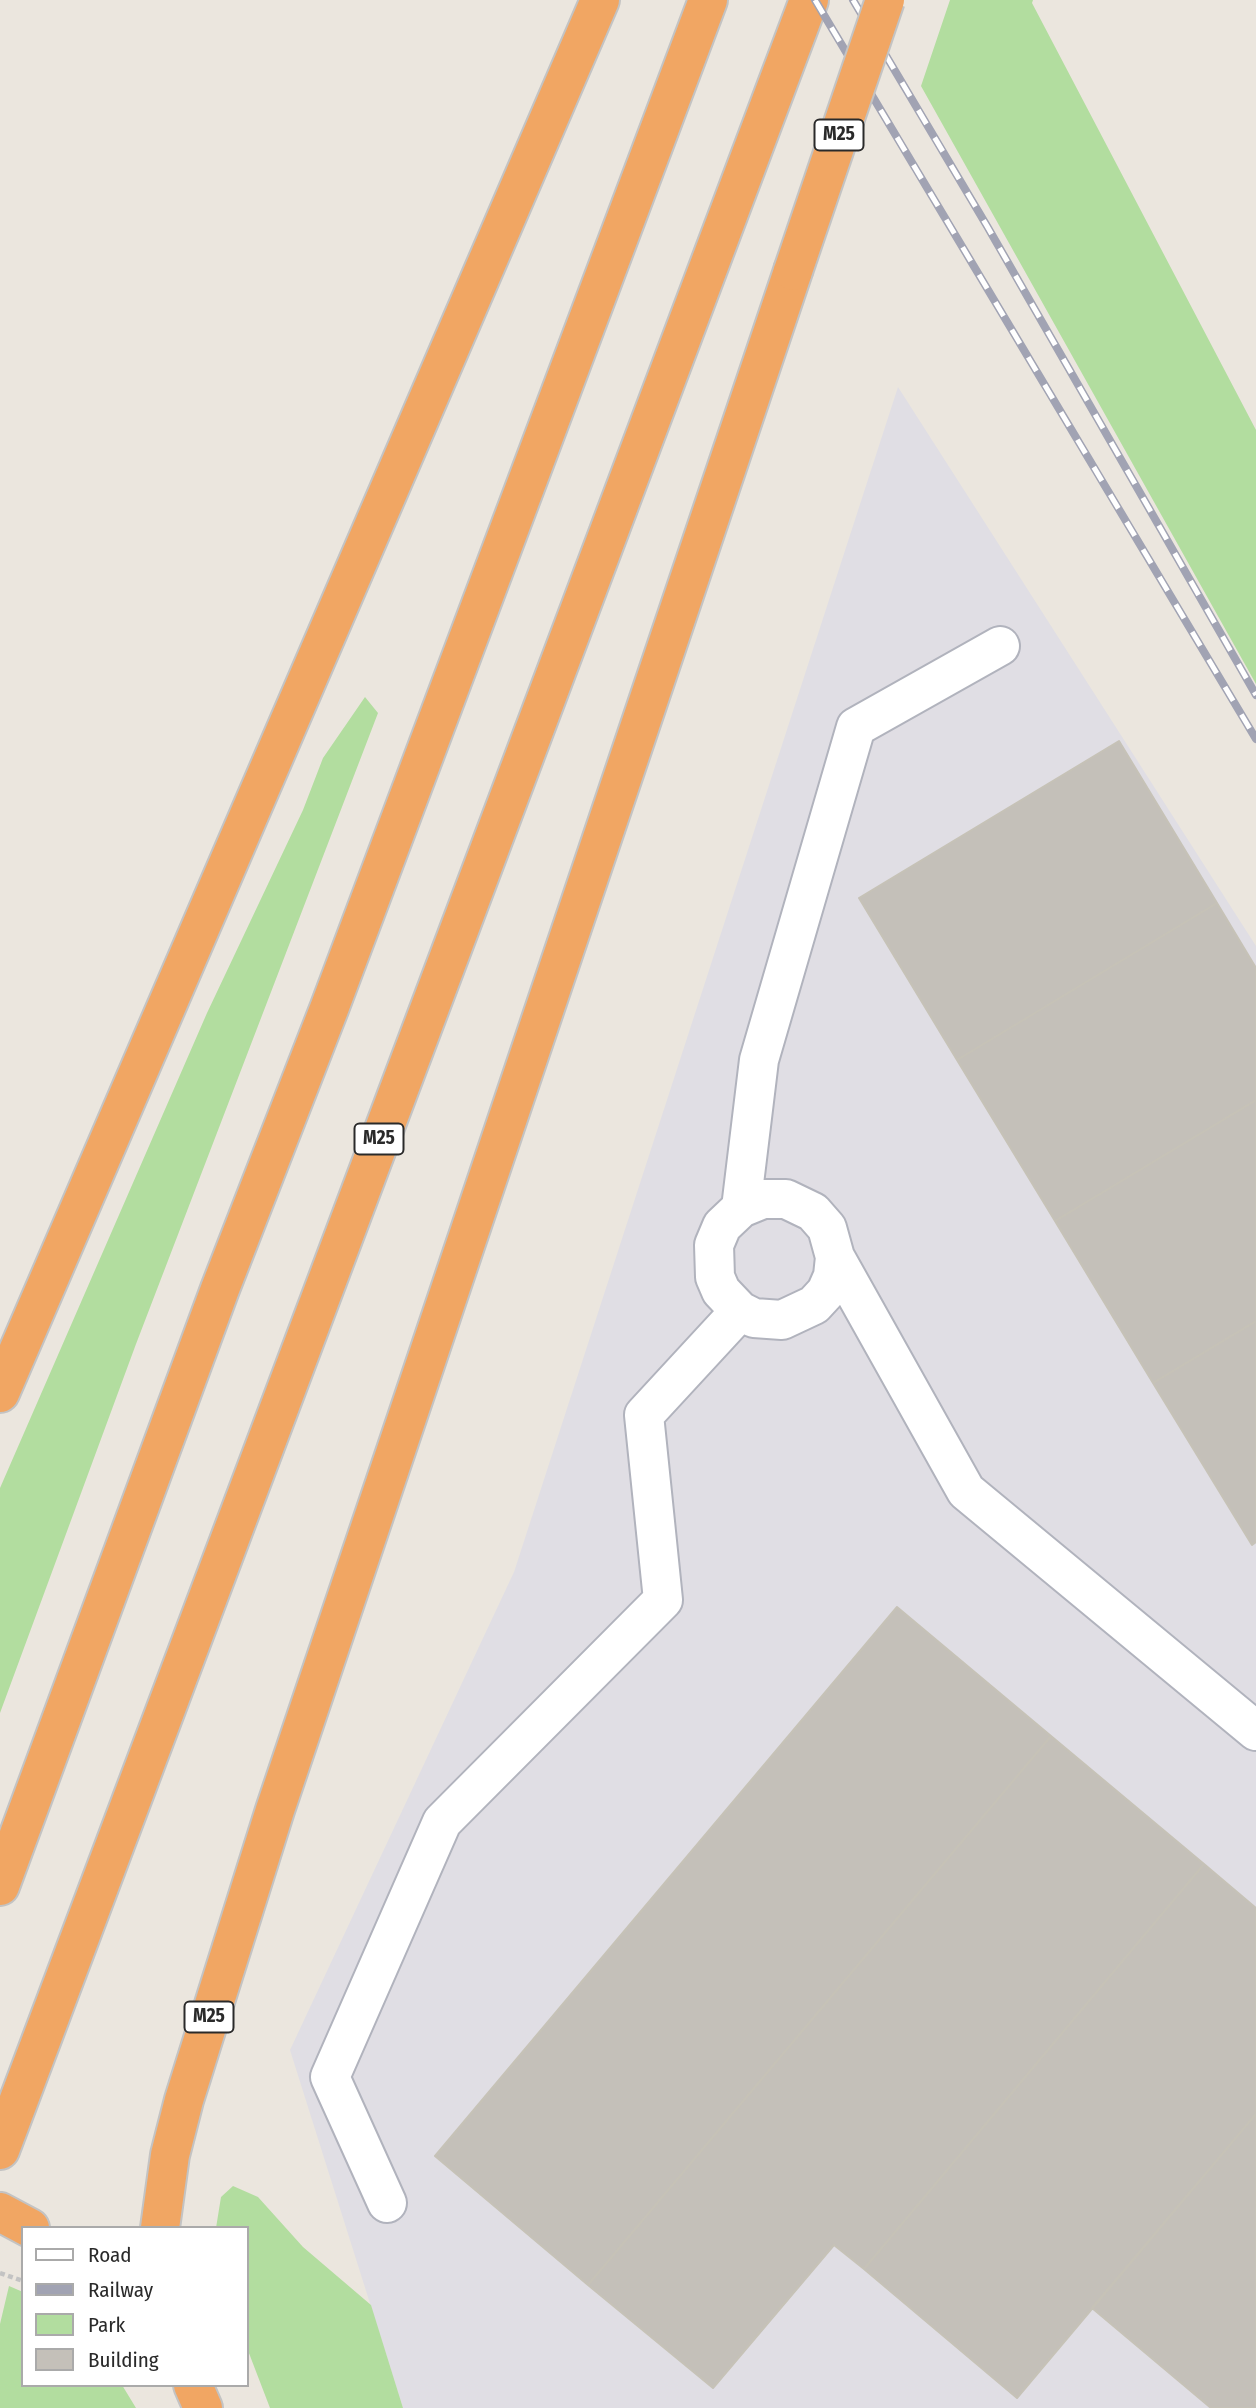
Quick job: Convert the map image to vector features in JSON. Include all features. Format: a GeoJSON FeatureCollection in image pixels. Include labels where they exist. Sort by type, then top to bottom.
{"type":"FeatureCollection","features":[{"type":"Feature","properties":{"kind":"highway"},"geometry":{"type":"LineString","coordinates":[[0,1393],[600,0]]}},
{"type":"Feature","properties":{"kind":"highway"},"geometry":{"type":"LineString","coordinates":[[0,1886],[215,1302],[329,1009],[708,0]]}},
{"type":"Feature","properties":{"kind":"highway","name":"M25"},"geometry":{"type":"LineString","coordinates":[[0,2150],[809,0]]}},
{"type":"Feature","properties":{"kind":"highway","name":"M25"},"geometry":{"type":"LineString","coordinates":[[160,2226],[170,2155],[184,2100],[271,1823],[885,0]]}},
{"type":"Feature","properties":{"kind":"highway"},"geometry":{"type":"LineString","coordinates":[[0,2212],[26,2226]]}},
{"type":"Feature","properties":{"kind":"highway"},"geometry":{"type":"LineString","coordinates":[[193,2387],[204,2408]]}},
{"type":"Feature","properties":{"kind":"lane"},"geometry":{"type":"LineString","coordinates":[[741,1208],[759,1060],[856,727],[1000,646]]}},
{"type":"Feature","properties":{"kind":"lane"},"geometry":{"type":"LineString","coordinates":[[835,1257],[833,1276],[826,1292],[814,1306],[795,1317],[767,1320],[740,1311],[721,1291],[713,1260],[718,1234],[730,1216],[741,1208],[773,1198],[786,1199],[804,1206],[827,1228],[835,1257],[966,1492],[1256,1731]]}},
{"type":"Feature","properties":{"kind":"lane"},"geometry":{"type":"LineString","coordinates":[[387,2203],[330,2077],[442,1822],[663,1600],[644,1415],[740,1311]]}},
{"type":"Feature","properties":{"kind":"path"},"geometry":{"type":"LineString","coordinates":[[0,2273],[21,2280]]}},
{"type":"Feature","properties":{"kind":"shaded area"},"geometry":{"type":"Polygon","coordinates":[[[898,387],[1256,946],[1256,2408],[403,2408],[290,2050],[514,1572],[898,387]]]}},
{"type":"Feature","properties":{"kind":"green space"},"geometry":{"type":"Polygon","coordinates":[[[950,0],[1033,0],[1032,3],[1256,430],[1256,684],[921,86],[950,0]]]}},
{"type":"Feature","properties":{"kind":"green space"},"geometry":{"type":"Polygon","coordinates":[[[365,697],[378,713],[136,1344],[0,1713],[0,1488],[207,1013],[303,810],[323,758],[365,697]]]}},
{"type":"Feature","properties":{"kind":"green space"},"geometry":{"type":"Polygon","coordinates":[[[233,2186],[258,2197],[303,2247],[371,2305],[403,2408],[270,2408],[248,2351],[248,2226],[216,2226],[221,2197],[233,2186]]]}},
{"type":"Feature","properties":{"kind":"green space"},"geometry":{"type":"Polygon","coordinates":[[[9,2286],[21,2291],[21,2387],[123,2387],[136,2408],[0,2408],[0,2324],[9,2286]]]}},
{"type":"Feature","properties":{"kind":"building"},"geometry":{"type":"Polygon","coordinates":[[[1119,741],[1217,903],[957,1060],[859,898],[1119,741]]]}},
{"type":"Feature","properties":{"kind":"building"},"geometry":{"type":"Polygon","coordinates":[[[1217,903],[1256,968],[1256,1100],[1055,1221],[957,1060],[1217,903]]]}},
{"type":"Feature","properties":{"kind":"building"},"geometry":{"type":"Polygon","coordinates":[[[1256,1100],[1256,1321],[1153,1383],[1055,1221],[1256,1100]]]}},
{"type":"Feature","properties":{"kind":"building"},"geometry":{"type":"Polygon","coordinates":[[[1256,1321],[1256,1542],[1252,1545],[1153,1383],[1256,1321]]]}},
{"type":"Feature","properties":{"kind":"building"},"geometry":{"type":"Polygon","coordinates":[[[897,1607],[1051,1736],[588,2285],[435,2156],[897,1607]]]}},
{"type":"Feature","properties":{"kind":"building"},"geometry":{"type":"Polygon","coordinates":[[[1051,1736],[1204,1864],[864,2269],[834,2245],[713,2388],[588,2285],[1051,1736]]]}},
{"type":"Feature","properties":{"kind":"building"},"geometry":{"type":"Polygon","coordinates":[[[1204,1864],[1256,1908],[1256,2114],[1017,2398],[864,2269],[1204,1864]]]}},
{"type":"Feature","properties":{"kind":"building"},"geometry":{"type":"Polygon","coordinates":[[[1256,2114],[1256,2408],[1211,2408],[1092,2308],[1256,2114]]]}},
{"type":"Feature","properties":{"kind":"railway"},"geometry":{"type":"LineString","coordinates":[[815,0],[1256,739]]}},
{"type":"Feature","properties":{"kind":"railway"},"geometry":{"type":"LineString","coordinates":[[853,0],[987,226],[1256,695]]}}]}
